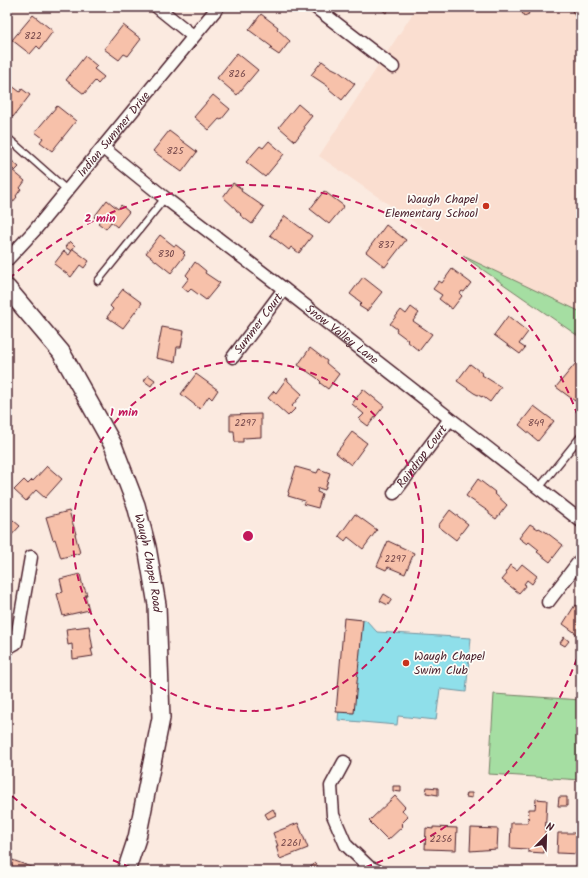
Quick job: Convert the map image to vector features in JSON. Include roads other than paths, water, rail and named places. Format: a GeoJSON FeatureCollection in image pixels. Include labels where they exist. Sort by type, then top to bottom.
{"type":"FeatureCollection","features":[{"type":"Feature","properties":{"kind":"main road","name":"Waugh Chapel Road"},"geometry":{"type":"LineString","coordinates":[[7,288],[61,352],[113,445],[136,505],[147,547],[157,605],[161,718],[137,838],[126,871]]}},
{"type":"Feature","properties":{"kind":"street"},"geometry":{"type":"LineString","coordinates":[[157,7],[193,36]]}},
{"type":"Feature","properties":{"kind":"street","name":"Indian Summer Drive"},"geometry":{"type":"LineString","coordinates":[[7,260],[34,231],[104,148],[193,36],[218,7]]}},
{"type":"Feature","properties":{"kind":"street"},"geometry":{"type":"LineString","coordinates":[[315,7],[393,67]]}},
{"type":"Feature","properties":{"kind":"street","name":"Snow Valley Lane"},"geometry":{"type":"LineString","coordinates":[[104,148],[165,198],[581,521]]}},
{"type":"Feature","properties":{"kind":"street","name":"Summer Court"},"geometry":{"type":"LineString","coordinates":[[233,358],[284,289]]}},
{"type":"Feature","properties":{"kind":"street","name":"Raindrop Court"},"geometry":{"type":"LineString","coordinates":[[394,493],[450,419]]}},
{"type":"Feature","properties":{"kind":"street"},"geometry":{"type":"LineString","coordinates":[[7,648],[16,642],[31,557]]}},
{"type":"Feature","properties":{"kind":"street"},"geometry":{"type":"LineString","coordinates":[[548,602],[581,559]]}},
{"type":"Feature","properties":{"kind":"street"},"geometry":{"type":"LineString","coordinates":[[344,762],[331,786],[333,815],[346,845],[369,867],[378,871]]}},
{"type":"Feature","properties":{"kind":"lane"},"geometry":{"type":"LineString","coordinates":[[7,137],[68,191]]}},
{"type":"Feature","properties":{"kind":"lane"},"geometry":{"type":"LineString","coordinates":[[98,281],[165,198]]}},
{"type":"Feature","properties":{"kind":"lane"},"geometry":{"type":"LineString","coordinates":[[539,488],[581,436]]}},
{"type":"Feature","properties":{"kind":"water","name":"Waugh Chapel Swim Club"},"geometry":{"type":"Polygon","coordinates":[[[347,619],[366,620],[377,632],[471,638],[466,692],[440,689],[436,720],[398,716],[397,725],[338,720],[347,619]]]}},
{"type":"Feature","properties":{"kind":"place","name":"Waugh Chapel Elementary School"},"geometry":{"type":"Point","coordinates":[486,206]}},
{"type":"Feature","properties":{"kind":"place","name":"Waugh Chapel Swim Club"},"geometry":{"type":"Point","coordinates":[406,663]}}]}
